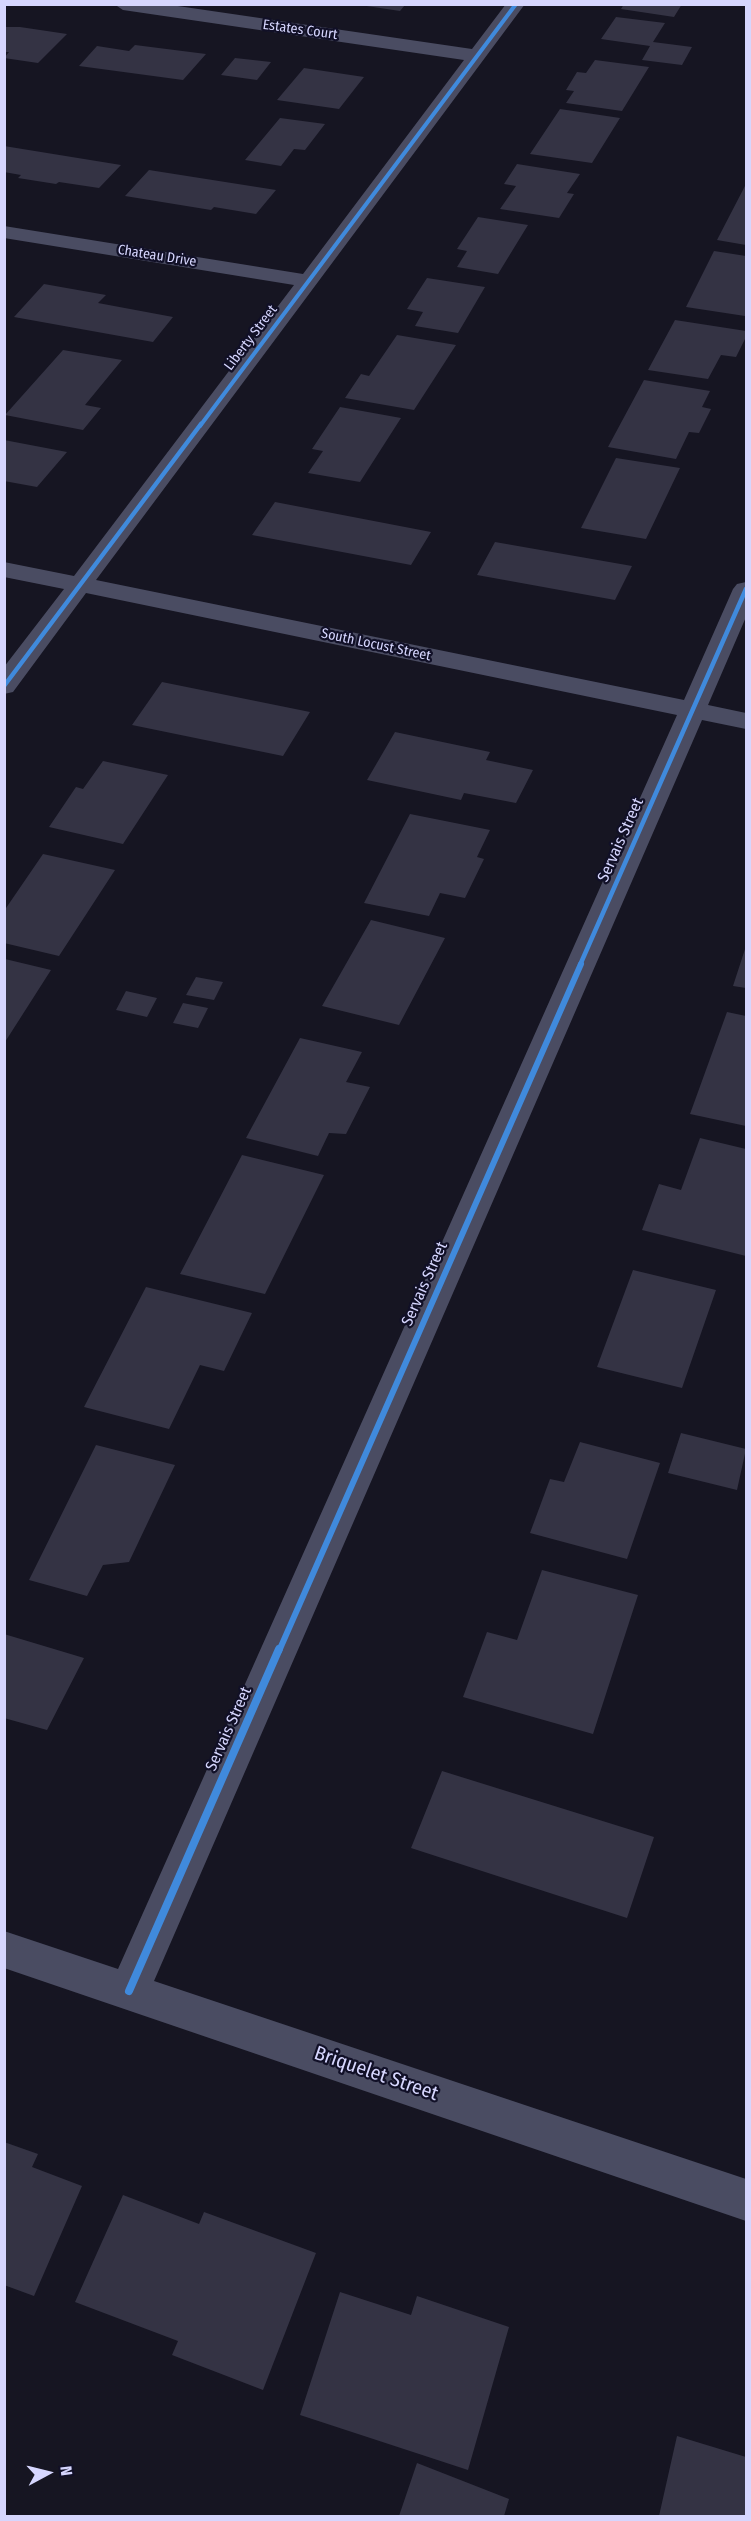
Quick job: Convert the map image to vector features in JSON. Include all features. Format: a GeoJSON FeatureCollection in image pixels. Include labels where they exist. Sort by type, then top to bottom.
{"type":"FeatureCollection","features":[{"type":"Feature","properties":{"kind":"street","name":"Estates Court"},"geometry":{"type":"LineString","coordinates":[[123,4],[478,56]]}},
{"type":"Feature","properties":{"kind":"street","name":"Liberty Street"},"geometry":{"type":"LineString","coordinates":[[4,686],[516,4]]}},
{"type":"Feature","properties":{"kind":"street","name":"Chateau Drive"},"geometry":{"type":"LineString","coordinates":[[4,232],[309,281]]}},
{"type":"Feature","properties":{"kind":"street","name":"South Locust Street"},"geometry":{"type":"LineString","coordinates":[[4,569],[747,721]]}},
{"type":"Feature","properties":{"kind":"street","name":"Servais Street"},"geometry":{"type":"LineString","coordinates":[[129,1991],[747,589]]}},
{"type":"Feature","properties":{"kind":"street","name":"Briquelet Street"},"geometry":{"type":"LineString","coordinates":[[4,1949],[747,2200]]}},
{"type":"Feature","properties":{"kind":"building"},"geometry":{"type":"Polygon","coordinates":[[[624,4],[682,4],[674,17],[621,9],[624,4]]]}},
{"type":"Feature","properties":{"kind":"building"},"geometry":{"type":"Polygon","coordinates":[[[360,5],[405,5],[400,11],[360,5]]]}},
{"type":"Feature","properties":{"kind":"building"},"geometry":{"type":"Polygon","coordinates":[[[616,17],[665,23],[653,42],[692,47],[682,65],[642,60],[650,46],[601,39],[616,17]]]}},
{"type":"Feature","properties":{"kind":"building"},"geometry":{"type":"Polygon","coordinates":[[[4,27],[67,34],[38,63],[4,58],[9,52],[4,52],[4,27]]]}},
{"type":"Feature","properties":{"kind":"building"},"geometry":{"type":"Polygon","coordinates":[[[135,45],[206,54],[183,80],[79,66],[97,46],[129,51],[135,45]]]}},
{"type":"Feature","properties":{"kind":"building"},"geometry":{"type":"Polygon","coordinates":[[[235,58],[271,62],[257,80],[221,75],[235,58]]]}},
{"type":"Feature","properties":{"kind":"building"},"geometry":{"type":"Polygon","coordinates":[[[595,60],[649,67],[622,111],[566,103],[574,91],[566,90],[577,72],[586,73],[595,60]]]}},
{"type":"Feature","properties":{"kind":"building"},"geometry":{"type":"Polygon","coordinates":[[[304,68],[364,77],[339,109],[277,100],[304,68]]]}},
{"type":"Feature","properties":{"kind":"building"},"geometry":{"type":"Polygon","coordinates":[[[560,109],[620,118],[592,163],[530,154],[560,109]]]}},
{"type":"Feature","properties":{"kind":"building"},"geometry":{"type":"Polygon","coordinates":[[[280,118],[325,124],[305,150],[294,149],[281,166],[245,160],[280,118]]]}},
{"type":"Feature","properties":{"kind":"building"},"geometry":{"type":"Polygon","coordinates":[[[4,146],[121,165],[99,188],[18,178],[21,175],[4,172],[4,146]]]}},
{"type":"Feature","properties":{"kind":"building"},"geometry":{"type":"Polygon","coordinates":[[[517,164],[580,174],[567,193],[574,194],[559,218],[500,209],[516,186],[504,184],[517,164]]]}},
{"type":"Feature","properties":{"kind":"building"},"geometry":{"type":"Polygon","coordinates":[[[149,170],[276,190],[256,214],[214,207],[211,210],[125,196],[149,170]]]}},
{"type":"Feature","properties":{"kind":"building"},"geometry":{"type":"Polygon","coordinates":[[[746,184],[746,245],[717,240],[746,184]]]}},
{"type":"Feature","properties":{"kind":"building"},"geometry":{"type":"Polygon","coordinates":[[[478,217],[528,225],[498,274],[457,267],[467,251],[457,249],[478,217]]]}},
{"type":"Feature","properties":{"kind":"building"},"geometry":{"type":"Polygon","coordinates":[[[714,251],[746,256],[745,316],[686,307],[714,251]]]}},
{"type":"Feature","properties":{"kind":"building"},"geometry":{"type":"Polygon","coordinates":[[[427,278],[485,287],[458,333],[415,326],[423,312],[407,309],[427,278]]]}},
{"type":"Feature","properties":{"kind":"building"},"geometry":{"type":"Polygon","coordinates":[[[44,284],[106,295],[98,303],[173,317],[153,342],[14,317],[44,284]]]}},
{"type":"Feature","properties":{"kind":"building"},"geometry":{"type":"Polygon","coordinates":[[[675,320],[746,331],[746,337],[736,357],[721,355],[708,379],[648,370],[675,320]]]}},
{"type":"Feature","properties":{"kind":"building"},"geometry":{"type":"Polygon","coordinates":[[[397,335],[456,345],[414,410],[345,398],[361,374],[369,376],[397,335]]]}},
{"type":"Feature","properties":{"kind":"building"},"geometry":{"type":"Polygon","coordinates":[[[63,350],[122,360],[85,405],[101,408],[83,430],[5,415],[63,350]]]}},
{"type":"Feature","properties":{"kind":"building"},"geometry":{"type":"Polygon","coordinates":[[[644,380],[710,391],[702,407],[711,409],[699,433],[689,432],[676,459],[608,447],[644,380]]]}},
{"type":"Feature","properties":{"kind":"building"},"geometry":{"type":"Polygon","coordinates":[[[340,407],[401,418],[360,482],[308,473],[323,451],[312,449],[340,407]]]}},
{"type":"Feature","properties":{"kind":"building"},"geometry":{"type":"Polygon","coordinates":[[[4,440],[67,452],[37,487],[4,481],[4,440]]]}},
{"type":"Feature","properties":{"kind":"building"},"geometry":{"type":"Polygon","coordinates":[[[616,458],[680,468],[646,539],[581,528],[616,458]]]}},
{"type":"Feature","properties":{"kind":"building"},"geometry":{"type":"Polygon","coordinates":[[[275,502],[431,532],[411,565],[252,535],[275,502]]]}},
{"type":"Feature","properties":{"kind":"building"},"geometry":{"type":"Polygon","coordinates":[[[495,542],[632,566],[615,600],[477,575],[495,542]]]}},
{"type":"Feature","properties":{"kind":"building"},"geometry":{"type":"Polygon","coordinates":[[[162,682],[310,712],[283,756],[132,725],[162,682]]]}},
{"type":"Feature","properties":{"kind":"building"},"geometry":{"type":"Polygon","coordinates":[[[395,732],[490,752],[486,760],[533,770],[516,803],[464,793],[461,800],[367,780],[395,732]]]}},
{"type":"Feature","properties":{"kind":"building"},"geometry":{"type":"Polygon","coordinates":[[[103,761],[168,775],[123,844],[49,827],[76,787],[83,789],[103,761]]]}},
{"type":"Feature","properties":{"kind":"building"},"geometry":{"type":"Polygon","coordinates":[[[410,814],[490,830],[477,857],[484,859],[465,898],[440,893],[429,916],[364,903],[410,814]]]}},
{"type":"Feature","properties":{"kind":"building"},"geometry":{"type":"Polygon","coordinates":[[[43,854],[115,870],[59,956],[4,943],[4,911],[43,854]]]}},
{"type":"Feature","properties":{"kind":"building"},"geometry":{"type":"Polygon","coordinates":[[[371,920],[445,938],[399,1025],[322,1006],[371,920]]]}},
{"type":"Feature","properties":{"kind":"building"},"geometry":{"type":"Polygon","coordinates":[[[746,946],[746,988],[733,986],[746,946]]]}},
{"type":"Feature","properties":{"kind":"building"},"geometry":{"type":"Polygon","coordinates":[[[5,959],[51,970],[5,1042],[5,959]]]}},
{"type":"Feature","properties":{"kind":"building"},"geometry":{"type":"Polygon","coordinates":[[[196,977],[223,982],[214,1000],[186,995],[196,977]]]}},
{"type":"Feature","properties":{"kind":"building"},"geometry":{"type":"Polygon","coordinates":[[[126,991],[157,998],[147,1017],[116,1010],[126,991]]]}},
{"type":"Feature","properties":{"kind":"building"},"geometry":{"type":"Polygon","coordinates":[[[183,1003],[208,1008],[198,1028],[173,1023],[183,1003]]]}},
{"type":"Feature","properties":{"kind":"building"},"geometry":{"type":"Polygon","coordinates":[[[727,1012],[746,1016],[746,1126],[690,1114],[727,1012]]]}},
{"type":"Feature","properties":{"kind":"building"},"geometry":{"type":"Polygon","coordinates":[[[300,1038],[362,1052],[346,1082],[370,1087],[346,1134],[329,1133],[318,1156],[246,1138],[300,1038]]]}},
{"type":"Feature","properties":{"kind":"building"},"geometry":{"type":"Polygon","coordinates":[[[700,1138],[746,1149],[746,1256],[642,1230],[659,1184],[681,1190],[700,1138]]]}},
{"type":"Feature","properties":{"kind":"building"},"geometry":{"type":"Polygon","coordinates":[[[242,1155],[324,1175],[265,1294],[180,1274],[242,1155]]]}},
{"type":"Feature","properties":{"kind":"building"},"geometry":{"type":"Polygon","coordinates":[[[633,1270],[716,1290],[682,1388],[597,1367],[633,1270]]]}},
{"type":"Feature","properties":{"kind":"building"},"geometry":{"type":"Polygon","coordinates":[[[146,1287],[252,1313],[224,1371],[200,1365],[169,1429],[84,1407],[146,1287]]]}},
{"type":"Feature","properties":{"kind":"building"},"geometry":{"type":"Polygon","coordinates":[[[681,1433],[746,1449],[737,1490],[668,1473],[681,1433]]]}},
{"type":"Feature","properties":{"kind":"building"},"geometry":{"type":"Polygon","coordinates":[[[580,1442],[660,1463],[627,1559],[530,1533],[550,1479],[564,1482],[580,1442]]]}},
{"type":"Feature","properties":{"kind":"building"},"geometry":{"type":"Polygon","coordinates":[[[96,1445],[175,1465],[129,1562],[103,1565],[87,1596],[29,1580],[96,1445]]]}},
{"type":"Feature","properties":{"kind":"building"},"geometry":{"type":"Polygon","coordinates":[[[542,1570],[638,1595],[593,1734],[463,1697],[487,1632],[517,1640],[542,1570]]]}},
{"type":"Feature","properties":{"kind":"building"},"geometry":{"type":"Polygon","coordinates":[[[4,1634],[84,1658],[47,1730],[4,1718],[4,1634]]]}},
{"type":"Feature","properties":{"kind":"building"},"geometry":{"type":"Polygon","coordinates":[[[442,1771],[654,1837],[627,1918],[411,1848],[442,1771]]]}},
{"type":"Feature","properties":{"kind":"building"},"geometry":{"type":"Polygon","coordinates":[[[4,2142],[38,2154],[32,2167],[82,2186],[34,2296],[4,2285],[4,2142]]]}},
{"type":"Feature","properties":{"kind":"building"},"geometry":{"type":"Polygon","coordinates":[[[123,2195],[199,2224],[204,2212],[316,2253],[263,2390],[172,2355],[178,2341],[75,2302],[123,2195]]]}},
{"type":"Feature","properties":{"kind":"building"},"geometry":{"type":"Polygon","coordinates":[[[340,2292],[411,2315],[417,2296],[509,2327],[468,2470],[300,2415],[340,2292]]]}},
{"type":"Feature","properties":{"kind":"building"},"geometry":{"type":"Polygon","coordinates":[[[677,2436],[746,2457],[746,2516],[659,2516],[677,2436]]]}},
{"type":"Feature","properties":{"kind":"building"},"geometry":{"type":"Polygon","coordinates":[[[417,2463],[509,2499],[504,2516],[399,2516],[417,2463]]]}},
{"type":"Feature","properties":{"kind":"cycle path"},"geometry":{"type":"LineString","coordinates":[[4,686],[516,4]]}},
{"type":"Feature","properties":{"kind":"cycle path"},"geometry":{"type":"LineString","coordinates":[[129,1991],[746,589]]}}]}
